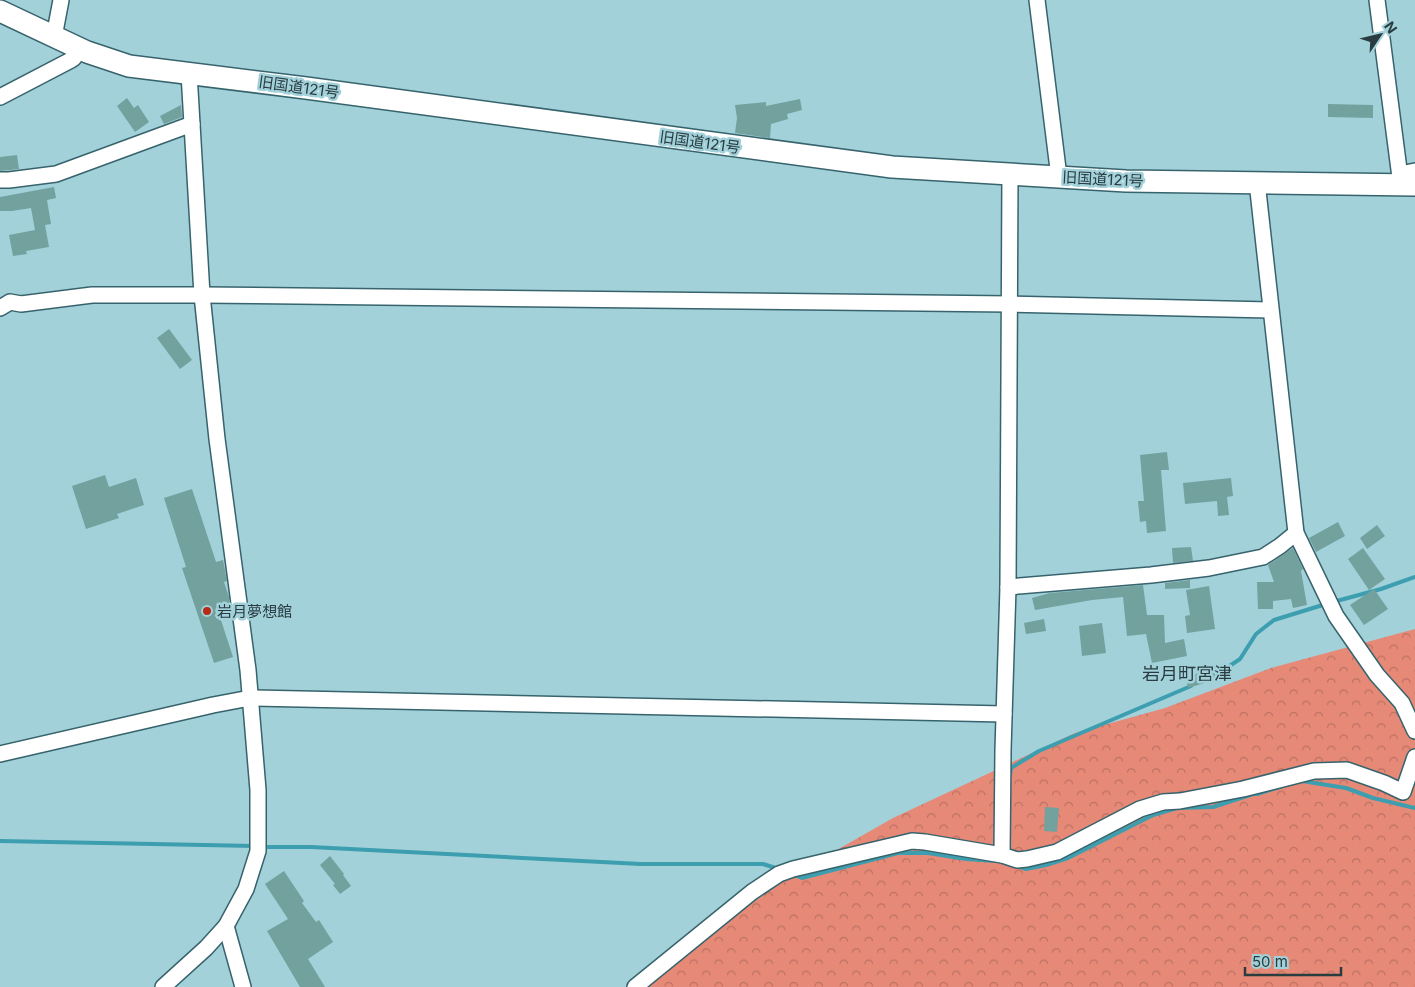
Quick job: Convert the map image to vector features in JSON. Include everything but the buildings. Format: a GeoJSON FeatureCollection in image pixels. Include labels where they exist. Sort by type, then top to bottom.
{"type":"FeatureCollection","features":[{"type":"Feature","properties":{"kind":"street"},"geometry":{"type":"LineString","coordinates":[[54,37],[61,0]]}},
{"type":"Feature","properties":{"kind":"street"},"geometry":{"type":"LineString","coordinates":[[1036,0],[1059,177]]}},
{"type":"Feature","properties":{"kind":"street"},"geometry":{"type":"LineString","coordinates":[[1377,0],[1408,178]]}},
{"type":"Feature","properties":{"kind":"street","name":"旧国道121号"},"geometry":{"type":"LineString","coordinates":[[0,11],[77,47],[108,60],[129,66],[892,167],[1126,181],[1257,182],[1408,178]]}},
{"type":"Feature","properties":{"kind":"street"},"geometry":{"type":"LineString","coordinates":[[0,97],[71,60],[74,58],[77,47]]}},
{"type":"Feature","properties":{"kind":"street"},"geometry":{"type":"LineString","coordinates":[[163,987],[206,948],[226,926],[246,888],[258,851],[258,790],[248,670],[217,440],[202,295],[189,73]]}},
{"type":"Feature","properties":{"kind":"street"},"geometry":{"type":"LineString","coordinates":[[0,180],[56,174],[192,124]]}},
{"type":"Feature","properties":{"kind":"street"},"geometry":{"type":"LineString","coordinates":[[1002,855],[1008,587],[1010,174]]}},
{"type":"Feature","properties":{"kind":"street"},"geometry":{"type":"LineString","coordinates":[[1257,182],[1296,533],[1336,616],[1377,676],[1402,703],[1415,731]]}},
{"type":"Feature","properties":{"kind":"street"},"geometry":{"type":"LineString","coordinates":[[0,308],[10,302],[21,304],[92,295],[202,295],[1010,304],[1270,310]]}},
{"type":"Feature","properties":{"kind":"street"},"geometry":{"type":"LineString","coordinates":[[1008,587],[1151,575],[1209,568],[1263,557],[1296,533]]}},
{"type":"Feature","properties":{"kind":"street"},"geometry":{"type":"LineString","coordinates":[[0,754],[250,698],[1004,714]]}},
{"type":"Feature","properties":{"kind":"street"},"geometry":{"type":"LineString","coordinates":[[635,987],[752,892],[779,874],[793,869],[912,842],[925,842],[1002,855],[1017,860],[1045,856],[1057,852],[1140,809],[1163,802],[1180,802],[1243,789],[1314,771],[1347,770],[1403,792],[1415,757]]}},
{"type":"Feature","properties":{"kind":"street"},"geometry":{"type":"LineString","coordinates":[[226,926],[243,987]]}},
{"type":"Feature","properties":{"kind":"green space"},"geometry":{"type":"Polygon","coordinates":[[[1415,629],[1415,987],[628,987],[793,875],[893,818],[1075,733],[1165,708],[1271,668],[1415,629]]]}},
{"type":"Feature","properties":{"kind":"waterway"},"geometry":{"type":"LineString","coordinates":[[1333,602],[1381,589],[1415,577]]}},
{"type":"Feature","properties":{"kind":"waterway"},"geometry":{"type":"LineString","coordinates":[[1222,671],[1240,659],[1256,634],[1274,620],[1326,604]]}},
{"type":"Feature","properties":{"kind":"waterway"},"geometry":{"type":"LineString","coordinates":[[1010,775],[1011,768],[1039,751],[1191,686]]}},
{"type":"Feature","properties":{"kind":"waterway"},"geometry":{"type":"LineString","coordinates":[[1302,781],[1346,788],[1373,798],[1415,808]]}},
{"type":"Feature","properties":{"kind":"waterway"},"geometry":{"type":"LineString","coordinates":[[1015,865],[1026,869],[1068,858],[1153,815],[1177,808],[1213,807],[1283,786]]}},
{"type":"Feature","properties":{"kind":"waterway"},"geometry":{"type":"LineString","coordinates":[[0,841],[255,846]]}},
{"type":"Feature","properties":{"kind":"waterway"},"geometry":{"type":"LineString","coordinates":[[262,847],[311,847],[641,864],[763,864],[779,869]]}},
{"type":"Feature","properties":{"kind":"waterway"},"geometry":{"type":"LineString","coordinates":[[792,874],[802,878],[898,853],[928,853],[966,859],[996,861]]}},
{"type":"Feature","properties":{"kind":"place","name":"岩月夢想館"},"geometry":{"type":"Point","coordinates":[207,611]}},
{"type":"Feature","properties":{"kind":"district","name":"岩月町宮津"},"geometry":{"type":"Point","coordinates":[1187,673]}}]}
